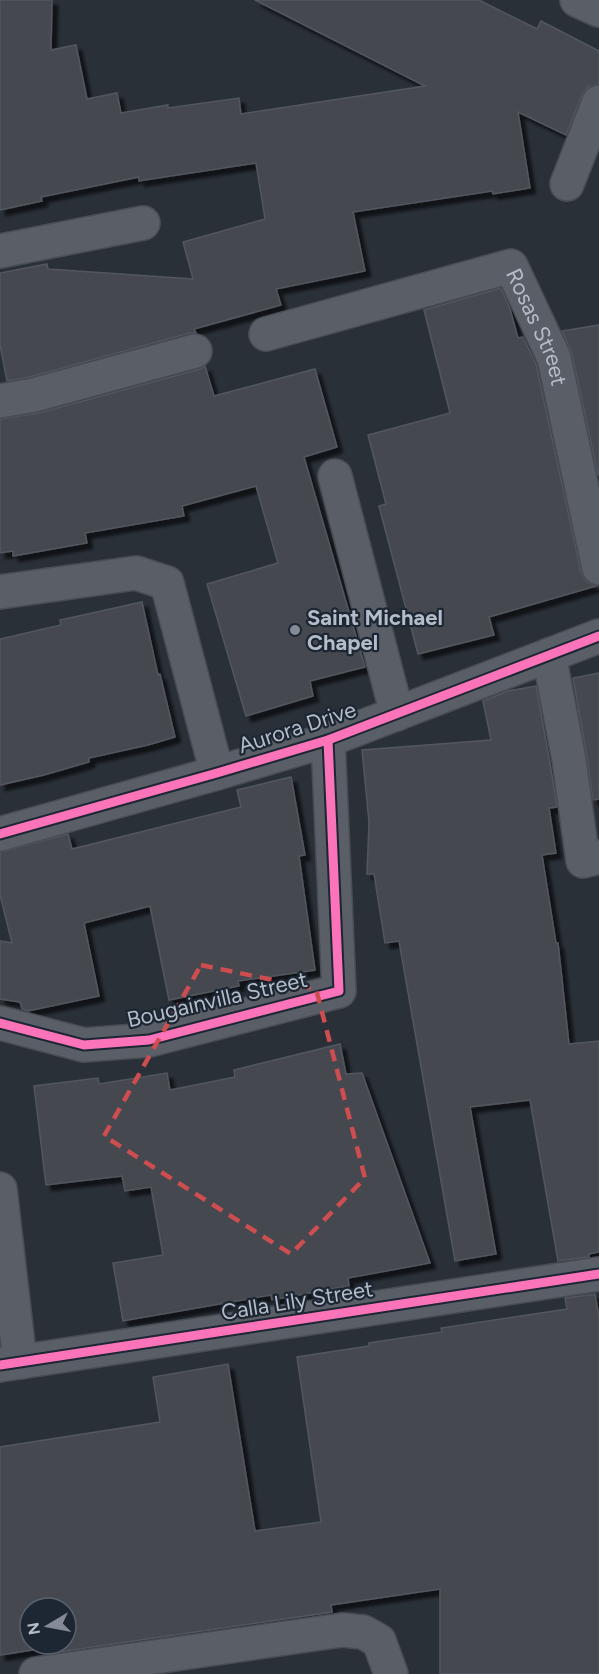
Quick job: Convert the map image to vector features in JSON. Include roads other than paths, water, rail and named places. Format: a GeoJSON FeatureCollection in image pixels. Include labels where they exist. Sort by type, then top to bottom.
{"type":"FeatureCollection","features":[{"type":"Feature","properties":{"kind":"street"},"geometry":{"type":"LineString","coordinates":[[577,0],[599,10]]}},
{"type":"Feature","properties":{"kind":"street"},"geometry":{"type":"LineString","coordinates":[[567,184],[599,102]]}},
{"type":"Feature","properties":{"kind":"street"},"geometry":{"type":"LineString","coordinates":[[0,251],[143,223]]}},
{"type":"Feature","properties":{"kind":"street","name":"Rosas Street"},"geometry":{"type":"LineString","coordinates":[[266,334],[512,266],[554,358],[599,568]]}},
{"type":"Feature","properties":{"kind":"street"},"geometry":{"type":"LineString","coordinates":[[0,401],[34,395],[195,351]]}},
{"type":"Feature","properties":{"kind":"street"},"geometry":{"type":"LineString","coordinates":[[335,476],[397,714]]}},
{"type":"Feature","properties":{"kind":"street"},"geometry":{"type":"LineString","coordinates":[[0,592],[136,573],[167,583],[217,773]]}},
{"type":"Feature","properties":{"kind":"street","name":"Aurora Drive"},"geometry":{"type":"LineString","coordinates":[[0,834],[327,740],[599,636]]}},
{"type":"Feature","properties":{"kind":"street"},"geometry":{"type":"LineString","coordinates":[[549,655],[569,760],[583,861],[599,857]]}},
{"type":"Feature","properties":{"kind":"street","name":"Bougainvilla Street"},"geometry":{"type":"LineString","coordinates":[[0,1023],[84,1045],[148,1040],[339,991],[327,740]]}},
{"type":"Feature","properties":{"kind":"street"},"geometry":{"type":"LineString","coordinates":[[0,1190],[10,1363]]}},
{"type":"Feature","properties":{"kind":"street","name":"Calla Lily Street"},"geometry":{"type":"LineString","coordinates":[[10,1363],[599,1274]]}},
{"type":"Feature","properties":{"kind":"street"},"geometry":{"type":"LineString","coordinates":[[36,1674],[342,1630],[363,1632],[379,1641],[391,1674]]}},
{"type":"Feature","properties":{"kind":"place","name":"Saint Michael Chapel"},"geometry":{"type":"Point","coordinates":[295,630]}}]}
